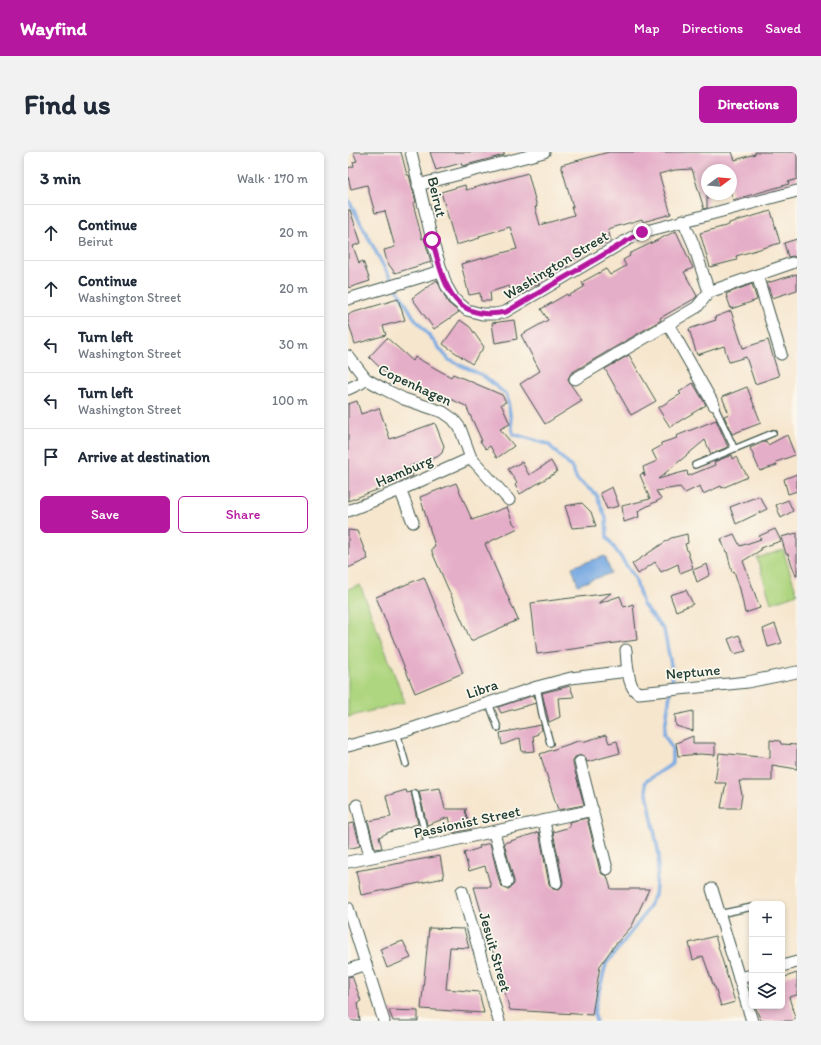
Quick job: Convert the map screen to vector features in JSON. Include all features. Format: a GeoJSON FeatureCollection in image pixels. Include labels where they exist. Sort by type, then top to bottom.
{"type":"FeatureCollection","features":[{"type":"Feature","properties":{"kind":"street","name":"Beirut"},"geometry":{"type":"LineString","coordinates":[[411,152],[428,226],[441,271]]}},
{"type":"Feature","properties":{"kind":"street"},"geometry":{"type":"LineString","coordinates":[[418,185],[544,152]]}},
{"type":"Feature","properties":{"kind":"street","name":"Washington Street"},"geometry":{"type":"LineString","coordinates":[[441,271],[446,285],[454,299],[467,310],[482,314],[506,312],[639,233],[683,220],[797,191]]}},
{"type":"Feature","properties":{"kind":"street"},"geometry":{"type":"LineString","coordinates":[[683,220],[693,243],[709,292]]}},
{"type":"Feature","properties":{"kind":"street"},"geometry":{"type":"LineString","coordinates":[[575,380],[696,307],[709,292],[792,263]]}},
{"type":"Feature","properties":{"kind":"street"},"geometry":{"type":"LineString","coordinates":[[348,299],[441,271]]}},
{"type":"Feature","properties":{"kind":"street"},"geometry":{"type":"LineString","coordinates":[[758,275],[781,354]]}},
{"type":"Feature","properties":{"kind":"street"},"geometry":{"type":"LineString","coordinates":[[668,324],[714,405]]}},
{"type":"Feature","properties":{"kind":"street","name":"Copenhagen"},"geometry":{"type":"LineString","coordinates":[[348,356],[366,379],[404,399],[443,412],[453,419],[460,428],[471,458],[509,500]]}},
{"type":"Feature","properties":{"kind":"street"},"geometry":{"type":"LineString","coordinates":[[348,389],[361,384],[366,379]]}},
{"type":"Feature","properties":{"kind":"street","name":"Hamburg"},"geometry":{"type":"LineString","coordinates":[[348,511],[400,490],[471,458]]}},
{"type":"Feature","properties":{"kind":"street"},"geometry":{"type":"LineString","coordinates":[[400,490],[413,522]]}},
{"type":"Feature","properties":{"kind":"street","name":"Neptune"},"geometry":{"type":"LineString","coordinates":[[626,650],[631,685],[636,692],[748,682],[797,672]]}},
{"type":"Feature","properties":{"kind":"street","name":"Libra"},"geometry":{"type":"LineString","coordinates":[[348,746],[397,733],[537,687],[571,678],[628,670]]}},
{"type":"Feature","properties":{"kind":"street"},"geometry":{"type":"LineString","coordinates":[[580,762],[607,869]]}},
{"type":"Feature","properties":{"kind":"street"},"geometry":{"type":"LineString","coordinates":[[357,805],[370,857]]}},
{"type":"Feature","properties":{"kind":"street","name":"Passionist Street"},"geometry":{"type":"LineString","coordinates":[[348,862],[593,810]]}},
{"type":"Feature","properties":{"kind":"street"},"geometry":{"type":"LineString","coordinates":[[544,821],[556,883]]}},
{"type":"Feature","properties":{"kind":"street"},"geometry":{"type":"LineString","coordinates":[[494,832],[507,882]]}},
{"type":"Feature","properties":{"kind":"street"},"geometry":{"type":"LineString","coordinates":[[712,889],[752,1021]]}},
{"type":"Feature","properties":{"kind":"street","name":"Jesuit Street"},"geometry":{"type":"LineString","coordinates":[[462,891],[499,1021]]}},
{"type":"Feature","properties":{"kind":"street"},"geometry":{"type":"LineString","coordinates":[[348,908],[384,1021]]}},
{"type":"Feature","properties":{"kind":"street"},"geometry":{"type":"LineString","coordinates":[[785,965],[797,962]]}},
{"type":"Feature","properties":{"kind":"street"},"geometry":{"type":"LineString","coordinates":[[348,970],[366,964]]}},
{"type":"Feature","properties":{"kind":"street"},"geometry":{"type":"LineString","coordinates":[[739,978],[749,976]]}},
{"type":"Feature","properties":{"kind":"lane"},"geometry":{"type":"LineString","coordinates":[[714,405],[734,448]]}},
{"type":"Feature","properties":{"kind":"lane"},"geometry":{"type":"LineString","coordinates":[[695,465],[773,433]]}},
{"type":"Feature","properties":{"kind":"lane"},"geometry":{"type":"LineString","coordinates":[[537,687],[542,714],[550,743]]}},
{"type":"Feature","properties":{"kind":"lane"},"geometry":{"type":"LineString","coordinates":[[489,702],[498,728]]}},
{"type":"Feature","properties":{"kind":"lane"},"geometry":{"type":"LineString","coordinates":[[397,733],[406,764]]}},
{"type":"Feature","properties":{"kind":"lane"},"geometry":{"type":"LineString","coordinates":[[415,793],[428,846]]}},
{"type":"Feature","properties":{"kind":"lane"},"geometry":{"type":"LineString","coordinates":[[720,914],[749,908]]}},
{"type":"Feature","properties":{"kind":"green space"},"geometry":{"type":"Polygon","coordinates":[[[783,550],[797,594],[771,603],[757,558],[783,550]]]}},
{"type":"Feature","properties":{"kind":"green space"},"geometry":{"type":"Polygon","coordinates":[[[360,585],[405,702],[348,717],[348,589],[360,585]]]}},
{"type":"Feature","properties":{"kind":"water"},"geometry":{"type":"Polygon","coordinates":[[[605,556],[611,573],[578,585],[572,567],[605,556]]]}},
{"type":"Feature","properties":{"kind":"building"},"geometry":{"type":"Polygon","coordinates":[[[353,152],[401,152],[416,202],[413,203],[422,239],[424,238],[431,262],[395,273],[387,262],[384,250],[395,247],[385,211],[375,213],[367,185],[351,189],[348,177],[348,168],[354,166],[353,162],[357,161],[353,152]]]}},
{"type":"Feature","properties":{"kind":"building"},"geometry":{"type":"Polygon","coordinates":[[[430,152],[504,152],[504,155],[462,166],[461,163],[436,170],[430,152]]]}},
{"type":"Feature","properties":{"kind":"building"},"geometry":{"type":"Polygon","coordinates":[[[609,152],[732,152],[735,160],[755,154],[755,152],[797,152],[797,179],[788,182],[789,184],[737,199],[737,164],[701,164],[701,199],[692,169],[675,170],[659,174],[671,214],[643,222],[642,219],[608,229],[611,241],[581,250],[583,256],[566,261],[568,267],[554,275],[538,279],[539,284],[526,288],[527,291],[524,293],[512,296],[509,286],[490,292],[491,301],[481,301],[480,293],[469,295],[461,264],[517,249],[510,227],[479,236],[480,238],[456,245],[441,192],[465,185],[466,190],[528,173],[540,225],[574,215],[561,165],[609,152]]]}},
{"type":"Feature","properties":{"kind":"building"},"geometry":{"type":"Polygon","coordinates":[[[701,200],[707,200],[707,208],[704,209],[701,200]]]}},
{"type":"Feature","properties":{"kind":"building"},"geometry":{"type":"Polygon","coordinates":[[[348,210],[350,210],[361,243],[353,246],[359,263],[363,261],[370,281],[348,288],[348,210]]]}},
{"type":"Feature","properties":{"kind":"building"},"geometry":{"type":"Polygon","coordinates":[[[771,211],[780,243],[736,256],[737,260],[710,267],[700,233],[771,211]]]}},
{"type":"Feature","properties":{"kind":"building"},"geometry":{"type":"Polygon","coordinates":[[[676,231],[693,268],[684,272],[697,296],[660,318],[661,320],[571,373],[568,379],[569,382],[582,401],[545,424],[520,384],[540,371],[521,335],[548,320],[541,309],[567,294],[568,296],[584,287],[582,282],[606,269],[610,275],[626,266],[623,260],[630,256],[629,254],[676,231]]]}},
{"type":"Feature","properties":{"kind":"building"},"geometry":{"type":"Polygon","coordinates":[[[797,239],[797,258],[793,256],[788,257],[784,243],[797,239]]]}},
{"type":"Feature","properties":{"kind":"building"},"geometry":{"type":"Polygon","coordinates":[[[797,274],[797,290],[772,298],[767,283],[797,274]]]}},
{"type":"Feature","properties":{"kind":"building"},"geometry":{"type":"Polygon","coordinates":[[[437,280],[448,303],[459,312],[434,329],[412,298],[437,280]]]}},
{"type":"Feature","properties":{"kind":"building"},"geometry":{"type":"Polygon","coordinates":[[[752,284],[757,300],[731,309],[726,294],[752,284]]]}},
{"type":"Feature","properties":{"kind":"building"},"geometry":{"type":"Polygon","coordinates":[[[398,299],[405,320],[383,326],[386,335],[355,344],[348,321],[348,314],[398,299]]]}},
{"type":"Feature","properties":{"kind":"building"},"geometry":{"type":"Polygon","coordinates":[[[731,311],[743,348],[768,340],[779,376],[755,384],[746,357],[729,362],[724,346],[697,355],[689,329],[716,320],[715,317],[731,311]]]}},
{"type":"Feature","properties":{"kind":"building"},"geometry":{"type":"Polygon","coordinates":[[[460,320],[470,327],[484,347],[472,364],[443,344],[460,320]]]}},
{"type":"Feature","properties":{"kind":"building"},"geometry":{"type":"Polygon","coordinates":[[[514,320],[517,339],[495,343],[492,323],[514,320]]]}},
{"type":"Feature","properties":{"kind":"building"},"geometry":{"type":"Polygon","coordinates":[[[387,338],[413,361],[415,357],[451,377],[453,374],[502,395],[506,402],[501,404],[510,424],[500,429],[514,446],[497,458],[490,446],[486,449],[480,441],[482,441],[466,406],[437,393],[434,400],[395,377],[393,380],[369,357],[387,338]]]}},
{"type":"Feature","properties":{"kind":"building"},"geometry":{"type":"Polygon","coordinates":[[[629,355],[656,401],[631,415],[605,369],[629,355]]]}},
{"type":"Feature","properties":{"kind":"building"},"geometry":{"type":"Polygon","coordinates":[[[693,383],[706,405],[670,427],[658,408],[681,394],[679,392],[693,383]]]}},
{"type":"Feature","properties":{"kind":"building"},"geometry":{"type":"Polygon","coordinates":[[[747,387],[761,423],[732,434],[724,416],[729,414],[722,397],[747,387]]]}},
{"type":"Feature","properties":{"kind":"building"},"geometry":{"type":"Polygon","coordinates":[[[357,401],[361,414],[379,408],[390,439],[435,423],[444,446],[442,453],[437,457],[410,466],[413,476],[348,501],[348,404],[357,401]]]}},
{"type":"Feature","properties":{"kind":"building"},"geometry":{"type":"Polygon","coordinates":[[[716,420],[728,447],[711,454],[705,440],[658,479],[687,471],[688,476],[715,465],[714,462],[732,455],[733,459],[736,457],[748,477],[703,494],[700,486],[685,493],[680,487],[656,491],[661,499],[638,511],[639,517],[624,522],[622,506],[650,499],[640,475],[643,473],[645,476],[643,467],[657,461],[652,451],[661,446],[661,443],[677,438],[676,436],[716,420]]]}},
{"type":"Feature","properties":{"kind":"building"},"geometry":{"type":"Polygon","coordinates":[[[787,435],[795,455],[776,462],[777,465],[760,471],[750,448],[766,441],[768,445],[787,435]]]}},
{"type":"Feature","properties":{"kind":"building"},"geometry":{"type":"Polygon","coordinates":[[[551,461],[557,472],[520,494],[515,485],[517,483],[508,469],[522,462],[529,475],[551,461]]]}},
{"type":"Feature","properties":{"kind":"building"},"geometry":{"type":"Polygon","coordinates":[[[797,474],[797,491],[788,494],[784,479],[797,474]]]}},
{"type":"Feature","properties":{"kind":"building"},"geometry":{"type":"Polygon","coordinates":[[[456,483],[472,520],[507,507],[513,523],[518,528],[485,544],[518,620],[471,641],[432,552],[432,548],[435,546],[420,497],[456,483]]]}},
{"type":"Feature","properties":{"kind":"building"},"geometry":{"type":"Polygon","coordinates":[[[612,487],[619,506],[607,509],[600,493],[612,487]]]}},
{"type":"Feature","properties":{"kind":"building"},"geometry":{"type":"Polygon","coordinates":[[[759,496],[767,509],[736,524],[730,507],[759,496]]]}},
{"type":"Feature","properties":{"kind":"building"},"geometry":{"type":"Polygon","coordinates":[[[788,500],[793,511],[781,518],[776,505],[788,500]]]}},
{"type":"Feature","properties":{"kind":"building"},"geometry":{"type":"Polygon","coordinates":[[[582,503],[591,512],[596,526],[572,528],[565,506],[582,503]]]}},
{"type":"Feature","properties":{"kind":"building"},"geometry":{"type":"Polygon","coordinates":[[[775,529],[781,541],[760,548],[761,550],[743,561],[760,608],[745,613],[740,589],[734,571],[732,572],[727,552],[721,539],[734,534],[740,546],[761,539],[759,536],[775,529]]]}},
{"type":"Feature","properties":{"kind":"building"},"geometry":{"type":"Polygon","coordinates":[[[348,530],[357,531],[368,559],[348,568],[348,530]]]}},
{"type":"Feature","properties":{"kind":"building"},"geometry":{"type":"Polygon","coordinates":[[[797,533],[796,576],[788,554],[786,554],[781,537],[797,533]]]}},
{"type":"Feature","properties":{"kind":"building"},"geometry":{"type":"Polygon","coordinates":[[[687,534],[688,543],[685,544],[693,568],[680,573],[678,564],[661,572],[655,562],[638,574],[632,564],[671,538],[687,534]]]}},
{"type":"Feature","properties":{"kind":"building"},"geometry":{"type":"Polygon","coordinates":[[[707,564],[710,575],[697,582],[693,570],[707,564]]]}},
{"type":"Feature","properties":{"kind":"building"},"geometry":{"type":"Polygon","coordinates":[[[424,577],[463,673],[415,693],[376,597],[424,577]]]}},
{"type":"Feature","properties":{"kind":"building"},"geometry":{"type":"Polygon","coordinates":[[[686,590],[693,604],[676,611],[670,595],[686,590]]]}},
{"type":"Feature","properties":{"kind":"building"},"geometry":{"type":"Polygon","coordinates":[[[611,593],[597,604],[620,596],[624,607],[633,604],[637,640],[537,654],[531,603],[611,593]]]}},
{"type":"Feature","properties":{"kind":"building"},"geometry":{"type":"Polygon","coordinates":[[[775,624],[782,643],[768,647],[763,629],[775,624]]]}},
{"type":"Feature","properties":{"kind":"building"},"geometry":{"type":"Polygon","coordinates":[[[739,635],[746,651],[734,654],[728,639],[739,635]]]}},
{"type":"Feature","properties":{"kind":"building"},"geometry":{"type":"Polygon","coordinates":[[[570,686],[574,697],[558,698],[560,717],[549,722],[542,693],[570,686]]]}},
{"type":"Feature","properties":{"kind":"building"},"geometry":{"type":"Polygon","coordinates":[[[534,695],[536,703],[501,713],[498,707],[534,695]]]}},
{"type":"Feature","properties":{"kind":"building"},"geometry":{"type":"Polygon","coordinates":[[[693,711],[693,731],[676,726],[675,715],[693,711]]]}},
{"type":"Feature","properties":{"kind":"building"},"geometry":{"type":"Polygon","coordinates":[[[541,725],[542,730],[533,736],[535,751],[522,752],[520,738],[502,745],[500,733],[541,725]]]}},
{"type":"Feature","properties":{"kind":"building"},"geometry":{"type":"Polygon","coordinates":[[[606,735],[609,743],[617,741],[620,753],[587,762],[585,757],[582,755],[575,757],[573,764],[584,805],[558,810],[540,754],[581,740],[582,742],[606,735]]]}},
{"type":"Feature","properties":{"kind":"building"},"geometry":{"type":"Polygon","coordinates":[[[693,736],[693,743],[715,743],[715,755],[700,754],[678,756],[676,743],[693,736]]]}},
{"type":"Feature","properties":{"kind":"building"},"geometry":{"type":"Polygon","coordinates":[[[770,740],[780,741],[781,744],[797,745],[797,769],[772,765],[772,781],[739,781],[742,795],[740,808],[721,808],[726,783],[715,783],[719,753],[770,758],[770,740]]]}},
{"type":"Feature","properties":{"kind":"building"},"geometry":{"type":"Polygon","coordinates":[[[440,788],[445,809],[467,809],[465,811],[471,829],[453,833],[449,817],[427,825],[419,791],[440,788]]]}},
{"type":"Feature","properties":{"kind":"building"},"geometry":{"type":"Polygon","coordinates":[[[406,790],[407,793],[411,792],[418,824],[389,832],[379,837],[382,848],[375,849],[368,821],[391,817],[386,796],[406,790]]]}},
{"type":"Feature","properties":{"kind":"building"},"geometry":{"type":"Polygon","coordinates":[[[587,818],[600,871],[602,874],[607,876],[611,889],[649,889],[632,926],[614,946],[600,966],[592,1015],[510,1010],[474,887],[491,887],[485,866],[469,871],[464,853],[490,843],[500,884],[505,889],[509,889],[514,884],[514,881],[504,843],[539,832],[549,884],[553,889],[558,890],[562,886],[563,882],[553,832],[570,827],[569,822],[587,818]]]}},
{"type":"Feature","properties":{"kind":"building"},"geometry":{"type":"Polygon","coordinates":[[[354,823],[360,846],[348,849],[348,824],[354,823]]]}},
{"type":"Feature","properties":{"kind":"building"},"geometry":{"type":"Polygon","coordinates":[[[440,856],[444,878],[361,895],[356,871],[440,856]]]}},
{"type":"Feature","properties":{"kind":"building"},"geometry":{"type":"Polygon","coordinates":[[[429,928],[464,929],[469,948],[450,947],[446,989],[479,992],[484,1013],[421,1009],[429,928]]]}},
{"type":"Feature","properties":{"kind":"building"},"geometry":{"type":"Polygon","coordinates":[[[715,936],[735,1002],[721,1006],[703,956],[693,960],[689,943],[715,936]]]}},
{"type":"Feature","properties":{"kind":"building"},"geometry":{"type":"Polygon","coordinates":[[[403,941],[411,958],[387,968],[380,949],[403,941]]]}},
{"type":"Feature","properties":{"kind":"building"},"geometry":{"type":"Polygon","coordinates":[[[797,973],[797,995],[789,997],[796,1021],[761,1021],[756,1009],[785,1009],[785,977],[797,973]]]}},
{"type":"Feature","properties":{"kind":"building"},"geometry":{"type":"Polygon","coordinates":[[[352,976],[361,1001],[358,1002],[360,1021],[348,1021],[348,977],[352,976]]]}},
{"type":"Feature","properties":{"kind":"building"},"geometry":{"type":"Polygon","coordinates":[[[389,1010],[418,1011],[418,1021],[393,1021],[389,1010]]]}},
{"type":"Feature","properties":{"kind":"waterway"},"geometry":{"type":"LineString","coordinates":[[348,199],[384,267],[413,316],[449,360],[482,375],[507,395],[513,434],[548,444],[572,468],[577,480],[596,494],[606,518],[607,537],[635,578],[643,605],[664,630],[673,675],[664,734],[672,748],[672,764],[645,782],[659,856],[655,895],[642,918],[606,964],[594,1012],[596,1021]]}},
{"type":"Feature","properties":{"kind":"route"},"geometry":{"type":"LineString","coordinates":[[432,240],[446,285],[454,299],[467,310],[482,314],[495,314],[506,312],[642,232]]}}]}
